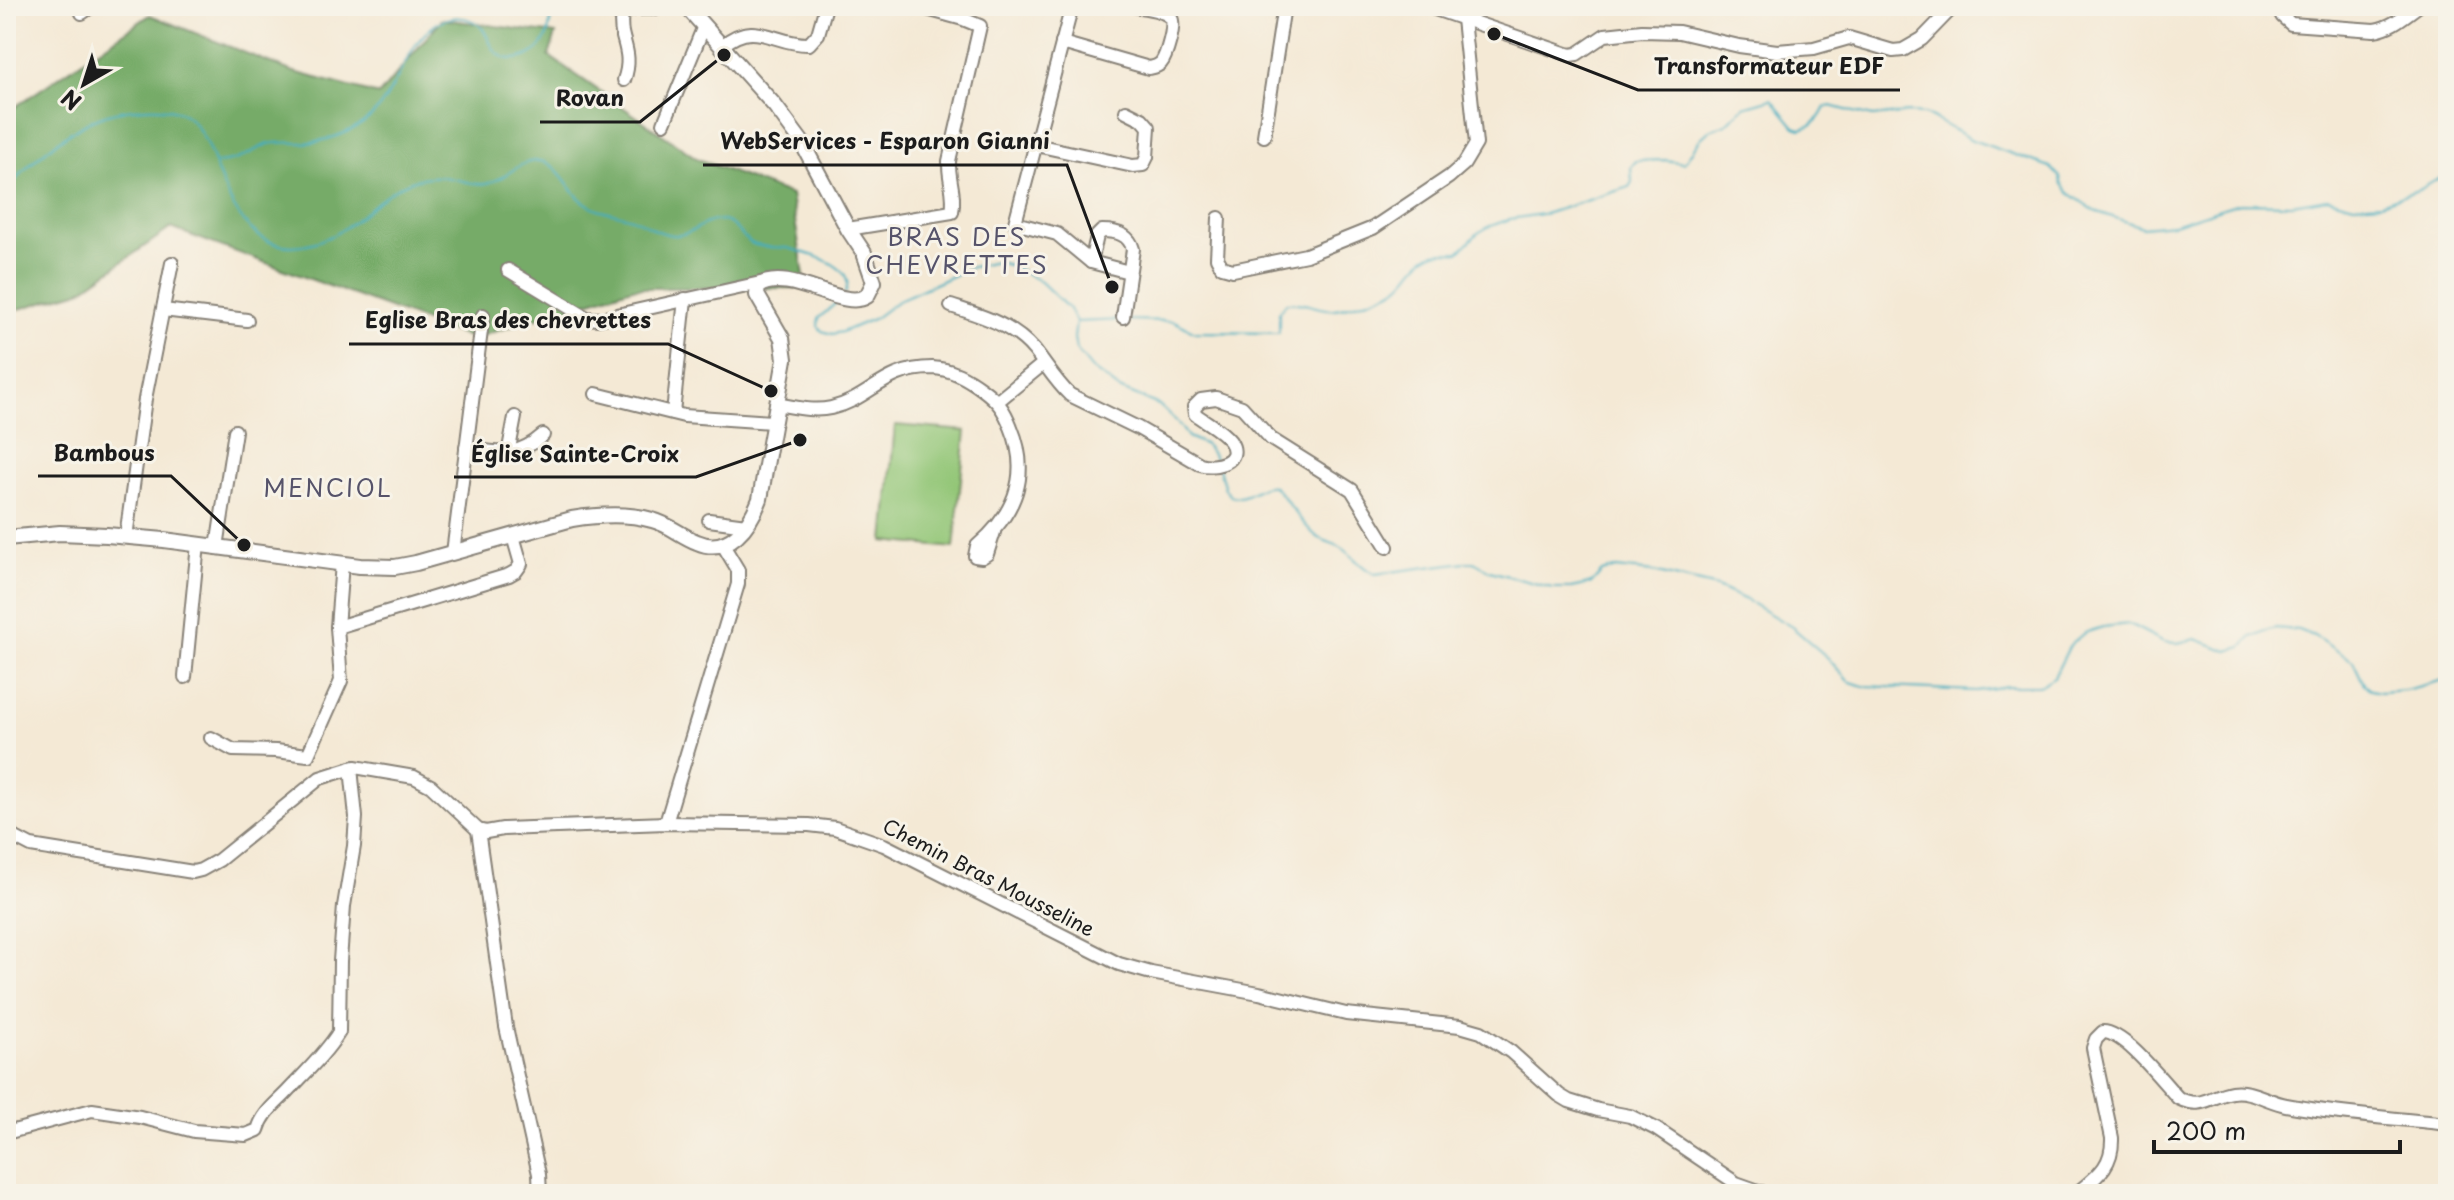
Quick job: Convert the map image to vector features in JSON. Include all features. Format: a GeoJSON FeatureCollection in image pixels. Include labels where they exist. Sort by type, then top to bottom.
{"type":"FeatureCollection","features":[{"type":"Feature","properties":{"kind":"main road"},"geometry":{"type":"LineString","coordinates":[[6,538],[60,533],[126,537],[395,567],[589,516],[637,517],[668,525],[700,544],[710,546],[723,545],[737,536],[760,499],[785,349],[782,338],[757,295],[758,286],[765,282],[805,285],[846,300],[863,299],[874,282],[864,253],[801,141],[775,106],[686,6]]}},
{"type":"Feature","properties":{"kind":"street"},"geometry":{"type":"LineString","coordinates":[[624,80],[628,67],[627,44],[620,24],[622,15],[641,8],[668,6]]}},
{"type":"Feature","properties":{"kind":"street"},"geometry":{"type":"LineString","coordinates":[[723,45],[735,35],[748,32],[809,44],[818,34],[826,6]]}},
{"type":"Feature","properties":{"kind":"street"},"geometry":{"type":"LineString","coordinates":[[848,229],[952,212],[955,199],[949,178],[949,161],[980,26],[916,6]]}},
{"type":"Feature","properties":{"kind":"street"},"geometry":{"type":"LineString","coordinates":[[1072,6],[1015,223],[1057,234],[1091,262],[1129,272]]}},
{"type":"Feature","properties":{"kind":"street"},"geometry":{"type":"LineString","coordinates":[[1062,43],[1149,68],[1157,66],[1163,61],[1174,25],[1164,13],[1133,6]]}},
{"type":"Feature","properties":{"kind":"street"},"geometry":{"type":"LineString","coordinates":[[1264,136],[1284,6]]}},
{"type":"Feature","properties":{"kind":"street"},"geometry":{"type":"LineString","coordinates":[[1426,6],[1570,55],[1577,54],[1605,35],[1642,31],[1679,32],[1747,48],[1777,51],[1814,48],[1849,38],[1893,51],[1903,50],[1930,33],[1954,6]]}},
{"type":"Feature","properties":{"kind":"street"},"geometry":{"type":"LineString","coordinates":[[2282,6],[2282,16],[2291,24],[2374,30],[2396,22],[2418,6]]}},
{"type":"Feature","properties":{"kind":"street"},"geometry":{"type":"LineString","coordinates":[[1219,218],[1217,258],[1222,267],[1233,270],[1306,255],[1373,228],[1449,177],[1464,164],[1476,144],[1463,19]]}},
{"type":"Feature","properties":{"kind":"street"},"geometry":{"type":"LineString","coordinates":[[664,123],[704,26]]}},
{"type":"Feature","properties":{"kind":"street"},"geometry":{"type":"LineString","coordinates":[[1036,145],[1133,166],[1143,165],[1147,157],[1149,127],[1142,119],[1126,111]]}},
{"type":"Feature","properties":{"kind":"street"},"geometry":{"type":"LineString","coordinates":[[1091,262],[1100,232],[1124,234],[1130,240],[1133,249],[1123,317]]}},
{"type":"Feature","properties":{"kind":"street"},"geometry":{"type":"LineString","coordinates":[[126,537],[145,399],[172,263]]}},
{"type":"Feature","properties":{"kind":"street"},"geometry":{"type":"LineString","coordinates":[[508,270],[587,318],[616,316],[765,282]]}},
{"type":"Feature","properties":{"kind":"street"},"geometry":{"type":"LineString","coordinates":[[673,413],[685,299]]}},
{"type":"Feature","properties":{"kind":"street"},"geometry":{"type":"LineString","coordinates":[[951,306],[1005,325],[1033,349],[1061,387],[1075,398],[1138,428],[1192,461],[1210,467],[1227,462],[1233,448],[1229,439],[1195,414],[1194,407],[1201,400],[1216,398],[1236,403],[1271,439],[1352,490],[1387,547]]}},
{"type":"Feature","properties":{"kind":"street"},"geometry":{"type":"LineString","coordinates":[[163,310],[247,320]]}},
{"type":"Feature","properties":{"kind":"street"},"geometry":{"type":"LineString","coordinates":[[453,553],[483,315]]}},
{"type":"Feature","properties":{"kind":"street"},"geometry":{"type":"LineString","coordinates":[[999,400],[1043,364]]}},
{"type":"Feature","properties":{"kind":"street"},"geometry":{"type":"LineString","coordinates":[[776,404],[812,410],[829,409],[852,401],[898,372],[930,368],[948,370],[966,377],[999,400],[1017,439],[1021,464],[1016,492],[1009,510],[994,532]]}},
{"type":"Feature","properties":{"kind":"street"},"geometry":{"type":"LineString","coordinates":[[596,394],[684,416],[772,422]]}},
{"type":"Feature","properties":{"kind":"street"},"geometry":{"type":"LineString","coordinates":[[508,454],[515,417]]}},
{"type":"Feature","properties":{"kind":"street"},"geometry":{"type":"LineString","coordinates":[[217,547],[235,431]]}},
{"type":"Feature","properties":{"kind":"street"},"geometry":{"type":"LineString","coordinates":[[466,448],[508,454],[535,443],[543,435]]}},
{"type":"Feature","properties":{"kind":"street"},"geometry":{"type":"LineString","coordinates":[[709,520],[746,525]]}},
{"type":"Feature","properties":{"kind":"street"},"geometry":{"type":"LineString","coordinates":[[337,627],[509,575],[521,564],[513,536]]}},
{"type":"Feature","properties":{"kind":"street"},"geometry":{"type":"LineString","coordinates":[[185,677],[198,544]]}},
{"type":"Feature","properties":{"kind":"street"},"geometry":{"type":"LineString","coordinates":[[666,823],[738,584],[738,570],[723,545]]}},
{"type":"Feature","properties":{"kind":"street"},"geometry":{"type":"LineString","coordinates":[[211,738],[233,750],[308,755],[341,681],[337,627],[342,563]]}},
{"type":"Feature","properties":{"kind":"street"},"geometry":{"type":"LineString","coordinates":[[6,1133],[92,1110],[140,1117],[194,1131],[246,1135],[258,1130],[270,1108],[339,1032],[344,906],[356,817],[351,768]]}},
{"type":"Feature","properties":{"kind":"street"},"geometry":{"type":"LineString","coordinates":[[6,833],[31,846],[193,872],[211,866],[320,778],[351,768],[394,772],[414,777],[431,786],[478,830],[506,1027],[537,1164],[540,1194]]}},
{"type":"Feature","properties":{"kind":"street","name":"Chemin Bras Mousseline"},"geometry":{"type":"LineString","coordinates":[[478,830],[666,823],[835,828],[884,845],[1119,964],[1346,1014],[1460,1026],[1481,1032],[1511,1052],[1569,1101],[1579,1106],[1630,1116],[1668,1136],[1736,1183],[1767,1194]]}},
{"type":"Feature","properties":{"kind":"street"},"geometry":{"type":"LineString","coordinates":[[2076,1194],[2107,1166],[2112,1151],[2093,1048],[2103,1032],[2111,1032],[2126,1043],[2178,1098],[2188,1103],[2197,1104],[2232,1092],[2245,1093],[2313,1109],[2448,1124]]}},
{"type":"Feature","properties":{"kind":"green space"},"geometry":{"type":"Polygon","coordinates":[[[150,15],[291,71],[379,95],[442,19],[556,34],[549,56],[698,159],[791,195],[806,288],[632,288],[481,336],[479,341],[171,228],[80,291],[6,313],[6,113],[150,15]]]}},
{"type":"Feature","properties":{"kind":"green space"},"geometry":{"type":"Polygon","coordinates":[[[895,425],[966,431],[954,548],[884,541],[895,425]]]}},
{"type":"Feature","properties":{"kind":"waterway"},"geometry":{"type":"LineString","coordinates":[[215,163],[237,159],[270,144],[322,140],[343,134],[363,123],[386,99],[426,32],[447,19],[465,18],[476,23],[497,53],[504,57],[518,59],[533,53],[544,42],[553,6]]}},
{"type":"Feature","properties":{"kind":"waterway"},"geometry":{"type":"LineString","coordinates":[[1127,320],[1174,321],[1195,332],[1279,333],[1279,312],[1286,303],[1334,309],[1388,293],[1428,256],[1438,252],[1459,252],[1488,227],[1510,219],[1548,213],[1629,187],[1632,182],[1631,167],[1636,161],[1684,163],[1710,130],[1726,124],[1744,107],[1772,99],[1795,127],[1801,129],[1813,124],[1825,107],[1831,106],[1872,117],[1925,114],[1972,140],[2050,167],[2069,193],[2095,211],[2142,227],[2174,224],[2239,203],[2292,204],[2328,198],[2354,205],[2381,203],[2421,189],[2448,173]]}},
{"type":"Feature","properties":{"kind":"waterway","name":"BRAS DES CHEVRETTES"},"geometry":{"type":"LineString","coordinates":[[6,195],[33,162],[86,123],[129,110],[166,109],[185,115],[192,121],[203,136],[226,193],[243,220],[253,231],[279,245],[294,246],[327,238],[388,194],[414,180],[440,177],[485,184],[525,163],[539,161],[553,167],[589,205],[634,219],[662,233],[680,235],[710,222],[723,221],[755,245],[787,248],[817,257],[845,275],[845,293]]}},
{"type":"Feature","properties":{"kind":"waterway","name":"BRAS DES CHEVRETTES"},"geometry":{"type":"LineString","coordinates":[[836,303],[819,318],[818,326],[822,331],[832,334],[842,332],[875,318],[899,300],[972,267],[997,262],[1013,266],[1041,282],[1069,309],[1076,322],[1076,349],[1091,368],[1119,389],[1159,405],[1188,437],[1206,445],[1215,459]]}},
{"type":"Feature","properties":{"kind":"waterway"},"geometry":{"type":"LineString","coordinates":[[1076,322],[1121,320]]}},
{"type":"Feature","properties":{"kind":"waterway","name":"BRAS DES CHEVRETTES"},"geometry":{"type":"LineString","coordinates":[[1219,468],[1225,489],[1231,496],[1243,496],[1263,487],[1274,486],[1316,536],[1342,548],[1375,574],[1474,562],[1490,571],[1552,588],[1571,588],[1592,583],[1602,572],[1616,568],[1653,572],[1717,587],[1746,600],[1792,627],[1827,657],[1848,681],[1863,686],[1976,691],[2007,686],[2039,686],[2054,677],[2070,645],[2084,633],[2129,624],[2164,642],[2196,639],[2228,651],[2242,647],[2252,637],[2275,628],[2299,630],[2353,661],[2364,684],[2371,690],[2381,692],[2405,690],[2448,679]]}},
{"type":"Feature","properties":{"kind":"place","name":"Transformateur EDF"},"geometry":{"type":"Point","coordinates":[1494,34]}},
{"type":"Feature","properties":{"kind":"place","name":"Rovan"},"geometry":{"type":"Point","coordinates":[724,55]}},
{"type":"Feature","properties":{"kind":"place","name":"WebServices - Esparon Gianni"},"geometry":{"type":"Point","coordinates":[1112,287]}},
{"type":"Feature","properties":{"kind":"place","name":"Eglise Bras des chevrettes"},"geometry":{"type":"Point","coordinates":[771,391]}},
{"type":"Feature","properties":{"kind":"place","name":"Église Sainte-Croix"},"geometry":{"type":"Point","coordinates":[800,440]}},
{"type":"Feature","properties":{"kind":"place","name":"Bambous"},"geometry":{"type":"Point","coordinates":[244,545]}},
{"type":"Feature","properties":{"kind":"district","name":"BRAS DES CHEVRETTES"},"geometry":{"type":"Point","coordinates":[957,250]}},
{"type":"Feature","properties":{"kind":"district","name":"MENCIOL"},"geometry":{"type":"Point","coordinates":[328,487]}}]}
